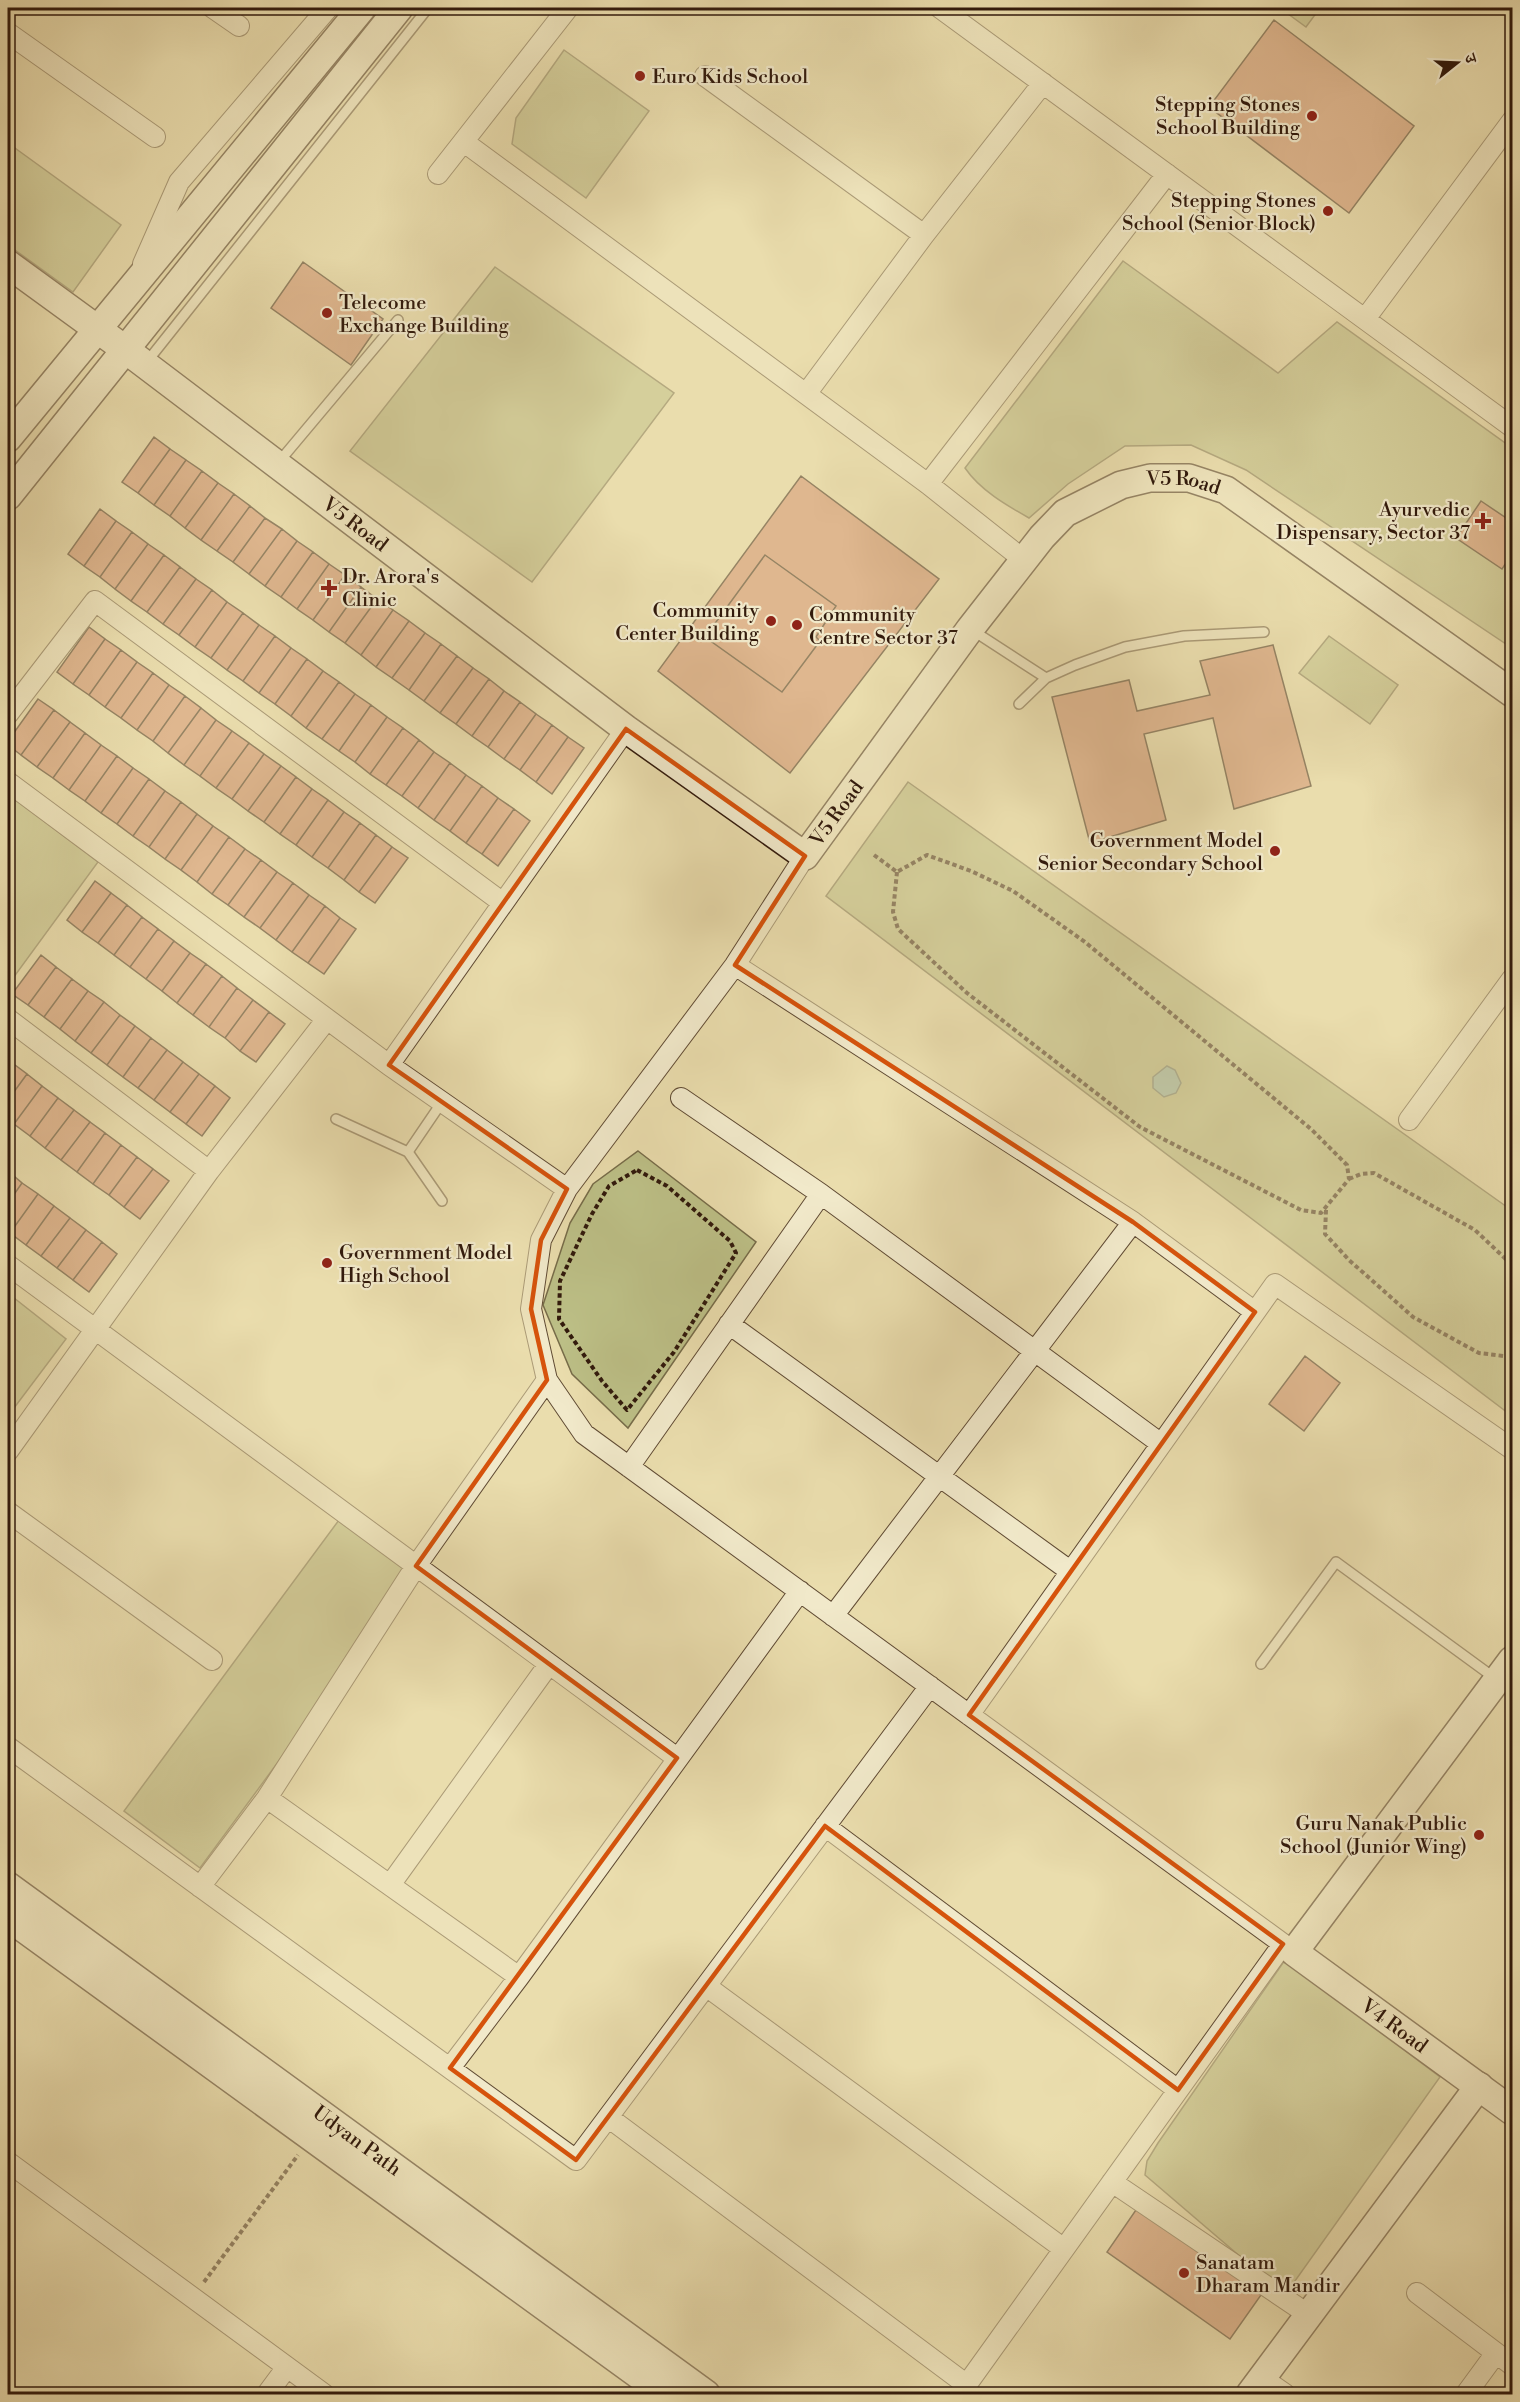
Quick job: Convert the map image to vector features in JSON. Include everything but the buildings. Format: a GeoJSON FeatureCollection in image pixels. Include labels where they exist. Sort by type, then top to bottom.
{"type":"FeatureCollection","features":[{"type":"Feature","properties":{"kind":"street"},"geometry":{"type":"LineString","coordinates":[[213,8],[239,26]]}},
{"type":"Feature","properties":{"kind":"street"},"geometry":{"type":"LineString","coordinates":[[132,288],[179,182],[328,8]]}},
{"type":"Feature","properties":{"kind":"street"},"geometry":{"type":"LineString","coordinates":[[8,438],[362,8]]}},
{"type":"Feature","properties":{"kind":"street"},"geometry":{"type":"LineString","coordinates":[[8,496],[136,357],[399,8]]}},
{"type":"Feature","properties":{"kind":"street"},"geometry":{"type":"LineString","coordinates":[[438,174],[568,8]]}},
{"type":"Feature","properties":{"kind":"street"},"geometry":{"type":"LineString","coordinates":[[940,8],[1512,426]]}},
{"type":"Feature","properties":{"kind":"street"},"geometry":{"type":"LineString","coordinates":[[8,33],[155,137]]}},
{"type":"Feature","properties":{"kind":"street"},"geometry":{"type":"LineString","coordinates":[[705,76],[924,235]]}},
{"type":"Feature","properties":{"kind":"street"},"geometry":{"type":"LineString","coordinates":[[806,394],[924,235],[1043,83]]}},
{"type":"Feature","properties":{"kind":"street"},"geometry":{"type":"LineString","coordinates":[[1365,319],[1512,121]]}},
{"type":"Feature","properties":{"kind":"street"},"geometry":{"type":"LineString","coordinates":[[464,142],[928,484],[1024,560]]}},
{"type":"Feature","properties":{"kind":"street"},"geometry":{"type":"LineString","coordinates":[[928,484],[1167,174]]}},
{"type":"Feature","properties":{"kind":"street","name":"V5 Road"},"geometry":{"type":"LineString","coordinates":[[8,264],[136,357],[626,729],[805,856],[970,629],[1042,537],[1065,513],[1121,485],[1150,478],[1189,478],[1226,490],[1512,693]]}},
{"type":"Feature","properties":{"kind":"street"},"geometry":{"type":"LineString","coordinates":[[8,714],[95,602],[503,903]]}},
{"type":"Feature","properties":{"kind":"street"},"geometry":{"type":"LineString","coordinates":[[389,1065],[626,729]]}},
{"type":"Feature","properties":{"kind":"street"},"geometry":{"type":"LineString","coordinates":[[8,782],[389,1065],[567,1189]]}},
{"type":"Feature","properties":{"kind":"street"},"geometry":{"type":"LineString","coordinates":[[805,856],[735,964],[567,1189],[541,1240],[531,1309],[548,1380],[584,1434],[1289,1948]]}},
{"type":"Feature","properties":{"kind":"street"},"geometry":{"type":"LineString","coordinates":[[735,964],[1133,1222],[1255,1312]]}},
{"type":"Feature","properties":{"kind":"street"},"geometry":{"type":"LineString","coordinates":[[1409,1120],[1512,979]]}},
{"type":"Feature","properties":{"kind":"street"},"geometry":{"type":"LineString","coordinates":[[8,1019],[209,1171]]}},
{"type":"Feature","properties":{"kind":"street"},"geometry":{"type":"LineString","coordinates":[[8,1451],[209,1171],[327,1019]]}},
{"type":"Feature","properties":{"kind":"street"},"geometry":{"type":"LineString","coordinates":[[681,1098],[821,1194],[1160,1443]]}},
{"type":"Feature","properties":{"kind":"street"},"geometry":{"type":"LineString","coordinates":[[629,1467],[821,1194]]}},
{"type":"Feature","properties":{"kind":"street"},"geometry":{"type":"LineString","coordinates":[[833,1616],[1133,1222]]}},
{"type":"Feature","properties":{"kind":"street"},"geometry":{"type":"LineString","coordinates":[[8,1265],[677,1758]]}},
{"type":"Feature","properties":{"kind":"street"},"geometry":{"type":"LineString","coordinates":[[969,1715],[1275,1284],[1512,1449]]}},
{"type":"Feature","properties":{"kind":"street"},"geometry":{"type":"LineString","coordinates":[[729,1324],[1070,1571]]}},
{"type":"Feature","properties":{"kind":"street"},"geometry":{"type":"LineString","coordinates":[[200,1887],[267,1798],[416,1566],[548,1380]]}},
{"type":"Feature","properties":{"kind":"street"},"geometry":{"type":"LineString","coordinates":[[8,1512],[212,1660]]}},
{"type":"Feature","properties":{"kind":"street"},"geometry":{"type":"LineString","coordinates":[[450,2068],[800,1592]]}},
{"type":"Feature","properties":{"kind":"street"},"geometry":{"type":"LineString","coordinates":[[390,1886],[549,1664]]}},
{"type":"Feature","properties":{"kind":"street"},"geometry":{"type":"LineString","coordinates":[[608,2117],[964,2390],[1178,2090],[1505,1670]]}},
{"type":"Feature","properties":{"kind":"street"},"geometry":{"type":"LineString","coordinates":[[8,1747],[576,2160],[930,1686]]}},
{"type":"Feature","properties":{"kind":"street"},"geometry":{"type":"LineString","coordinates":[[267,1798],[519,1977]]}},
{"type":"Feature","properties":{"kind":"street"},"geometry":{"type":"LineString","coordinates":[[825,1826],[1178,2090]]}},
{"type":"Feature","properties":{"kind":"street","name":"Udyan Path"},"geometry":{"type":"LineString","coordinates":[[8,1886],[706,2394]]}},
{"type":"Feature","properties":{"kind":"street","name":"Udyan Path"},"geometry":{"type":"LineString","coordinates":[[8,1917],[665,2394]]}},
{"type":"Feature","properties":{"kind":"street","name":"V4 Road"},"geometry":{"type":"LineString","coordinates":[[1289,1948],[1479,2086]]}},
{"type":"Feature","properties":{"kind":"street"},"geometry":{"type":"LineString","coordinates":[[706,1986],[1064,2249]]}},
{"type":"Feature","properties":{"kind":"street"},"geometry":{"type":"LineString","coordinates":[[1285,2394],[1256,2386],[1479,2086],[1512,2111]]}},
{"type":"Feature","properties":{"kind":"street"},"geometry":{"type":"LineString","coordinates":[[8,2162],[324,2394]]}},
{"type":"Feature","properties":{"kind":"street"},"geometry":{"type":"LineString","coordinates":[[1112,2182],[1309,2315]]}},
{"type":"Feature","properties":{"kind":"street"},"geometry":{"type":"LineString","coordinates":[[1417,2293],[1512,2365]]}},
{"type":"Feature","properties":{"kind":"street"},"geometry":{"type":"LineString","coordinates":[[1466,2394],[1496,2353]]}},
{"type":"Feature","properties":{"kind":"street"},"geometry":{"type":"LineString","coordinates":[[267,2394],[287,2367]]}},
{"type":"Feature","properties":{"kind":"lane"},"geometry":{"type":"LineString","coordinates":[[136,357],[428,8]]}},
{"type":"Feature","properties":{"kind":"lane"},"geometry":{"type":"LineString","coordinates":[[581,8],[602,8]]}},
{"type":"Feature","properties":{"kind":"lane"},"geometry":{"type":"LineString","coordinates":[[276,464],[398,320]]}},
{"type":"Feature","properties":{"kind":"lane"},"geometry":{"type":"LineString","coordinates":[[970,629],[1046,678]]}},
{"type":"Feature","properties":{"kind":"lane"},"geometry":{"type":"LineString","coordinates":[[1019,704],[1046,678],[1125,647],[1184,636],[1264,632]]}},
{"type":"Feature","properties":{"kind":"lane"},"geometry":{"type":"LineString","coordinates":[[408,1152],[442,1102]]}},
{"type":"Feature","properties":{"kind":"lane"},"geometry":{"type":"LineString","coordinates":[[336,1119],[408,1152],[442,1201]]}},
{"type":"Feature","properties":{"kind":"lane"},"geometry":{"type":"LineString","coordinates":[[1261,1664],[1336,1562],[1505,1670]]}},
{"type":"Feature","properties":{"kind":"path"},"geometry":{"type":"LineString","coordinates":[[874,855],[897,872]]}},
{"type":"Feature","properties":{"kind":"path"},"geometry":{"type":"LineString","coordinates":[[897,872],[927,855],[971,871],[1013,891],[1085,942],[1311,1129],[1347,1165],[1349,1179]]}},
{"type":"Feature","properties":{"kind":"path"},"geometry":{"type":"LineString","coordinates":[[897,872],[893,912],[898,929],[967,993],[1140,1127],[1301,1210],[1321,1213],[1349,1179],[1361,1174],[1374,1173],[1475,1230],[1512,1265]]}},
{"type":"Feature","properties":{"kind":"path"},"geometry":{"type":"LineString","coordinates":[[637,1170],[667,1186],[730,1241],[736,1254],[674,1352],[627,1410],[602,1381],[559,1319],[560,1281],[592,1214],[609,1186],[637,1170]]}},
{"type":"Feature","properties":{"kind":"path"},"geometry":{"type":"LineString","coordinates":[[1326,1209],[1325,1234],[1349,1260],[1413,1317],[1479,1353],[1512,1357]]}},
{"type":"Feature","properties":{"kind":"path"},"geometry":{"type":"LineString","coordinates":[[192,2298],[311,2138]]}},
{"type":"Feature","properties":{"kind":"highlighted area"},"geometry":{"type":"Polygon","coordinates":[[[626,729],[805,856],[735,965],[1133,1222],[1255,1312],[969,1715],[1283,1944],[1178,2090],[825,1826],[576,2160],[450,2068],[677,1758],[416,1566],[547,1380],[531,1309],[541,1240],[567,1189],[389,1065],[626,729]]]}},
{"type":"Feature","properties":{"kind":"green space"},"geometry":{"type":"Polygon","coordinates":[[[1280,8],[1320,8],[1306,27],[1280,8]]]}},
{"type":"Feature","properties":{"kind":"green space"},"geometry":{"type":"Polygon","coordinates":[[[564,50],[649,111],[586,198],[512,144],[516,118],[564,50]]]}},
{"type":"Feature","properties":{"kind":"green space"},"geometry":{"type":"Polygon","coordinates":[[[8,143],[121,225],[73,292],[8,245],[8,143]]]}},
{"type":"Feature","properties":{"kind":"green space"},"geometry":{"type":"Polygon","coordinates":[[[1123,261],[1278,373],[1337,322],[1512,448],[1512,637],[1506,644],[1246,470],[1191,445],[1125,446],[1068,484],[1029,518],[986,490],[971,476],[965,468],[1123,261]]]}},
{"type":"Feature","properties":{"kind":"green space"},"geometry":{"type":"Polygon","coordinates":[[[495,267],[674,393],[532,582],[350,451],[495,267]]]}},
{"type":"Feature","properties":{"kind":"green space"},"geometry":{"type":"Polygon","coordinates":[[[1329,636],[1398,685],[1370,724],[1299,673],[1329,636]]]}},
{"type":"Feature","properties":{"kind":"green space"},"geometry":{"type":"Polygon","coordinates":[[[908,782],[1507,1207],[1512,1213],[1512,1416],[826,896],[908,782]]]}},
{"type":"Feature","properties":{"kind":"green space"},"geometry":{"type":"Polygon","coordinates":[[[8,794],[98,862],[8,985],[8,794]]]}},
{"type":"Feature","properties":{"kind":"green space"},"geometry":{"type":"Polygon","coordinates":[[[638,1151],[756,1242],[628,1428],[572,1374],[543,1305],[570,1223],[593,1184],[638,1151]]]}},
{"type":"Feature","properties":{"kind":"green space"},"geometry":{"type":"Polygon","coordinates":[[[9,1294],[66,1339],[8,1416],[8,1296],[9,1294]]]}},
{"type":"Feature","properties":{"kind":"green space"},"geometry":{"type":"Polygon","coordinates":[[[339,1520],[415,1576],[200,1868],[124,1811],[339,1520]]]}},
{"type":"Feature","properties":{"kind":"green space"},"geometry":{"type":"Polygon","coordinates":[[[1285,1960],[1440,2077],[1285,2295],[1145,2175],[1147,2161],[1158,2143],[1285,1960]]]}},
{"type":"Feature","properties":{"kind":"shaded area"},"geometry":{"type":"Polygon","coordinates":[[[1167,1066],[1175,1070],[1181,1083],[1176,1093],[1164,1097],[1153,1088],[1153,1077],[1167,1066]]]}},
{"type":"Feature","properties":{"kind":"place","name":"Euro Kids School"},"geometry":{"type":"Point","coordinates":[640,76]}},
{"type":"Feature","properties":{"kind":"place","name":"Stepping Stones School Building"},"geometry":{"type":"Point","coordinates":[1312,116]}},
{"type":"Feature","properties":{"kind":"place","name":"Stepping Stones School (Senior Block)"},"geometry":{"type":"Point","coordinates":[1328,211]}},
{"type":"Feature","properties":{"kind":"place","name":"Telecome Exchange Building"},"geometry":{"type":"Point","coordinates":[327,313]}},
{"type":"Feature","properties":{"kind":"place","name":"Ayurvedic Dispensary, Sector 37"},"geometry":{"type":"Point","coordinates":[1483,521]}},
{"type":"Feature","properties":{"kind":"place","name":"Dr. Arora's Clinic"},"geometry":{"type":"Point","coordinates":[329,588]}},
{"type":"Feature","properties":{"kind":"place","name":"Community Center Building"},"geometry":{"type":"Point","coordinates":[771,621]}},
{"type":"Feature","properties":{"kind":"place","name":"Community Centre Sector 37"},"geometry":{"type":"Point","coordinates":[797,625]}},
{"type":"Feature","properties":{"kind":"place","name":"Government Model Senior Secondary School"},"geometry":{"type":"Point","coordinates":[1275,851]}},
{"type":"Feature","properties":{"kind":"place","name":"Government Model High School"},"geometry":{"type":"Point","coordinates":[327,1263]}},
{"type":"Feature","properties":{"kind":"place","name":"Guru Nanak Public School (Junior Wing)"},"geometry":{"type":"Point","coordinates":[1479,1835]}},
{"type":"Feature","properties":{"kind":"place","name":"Sanatam Dharam Mandir"},"geometry":{"type":"Point","coordinates":[1184,2273]}}]}
